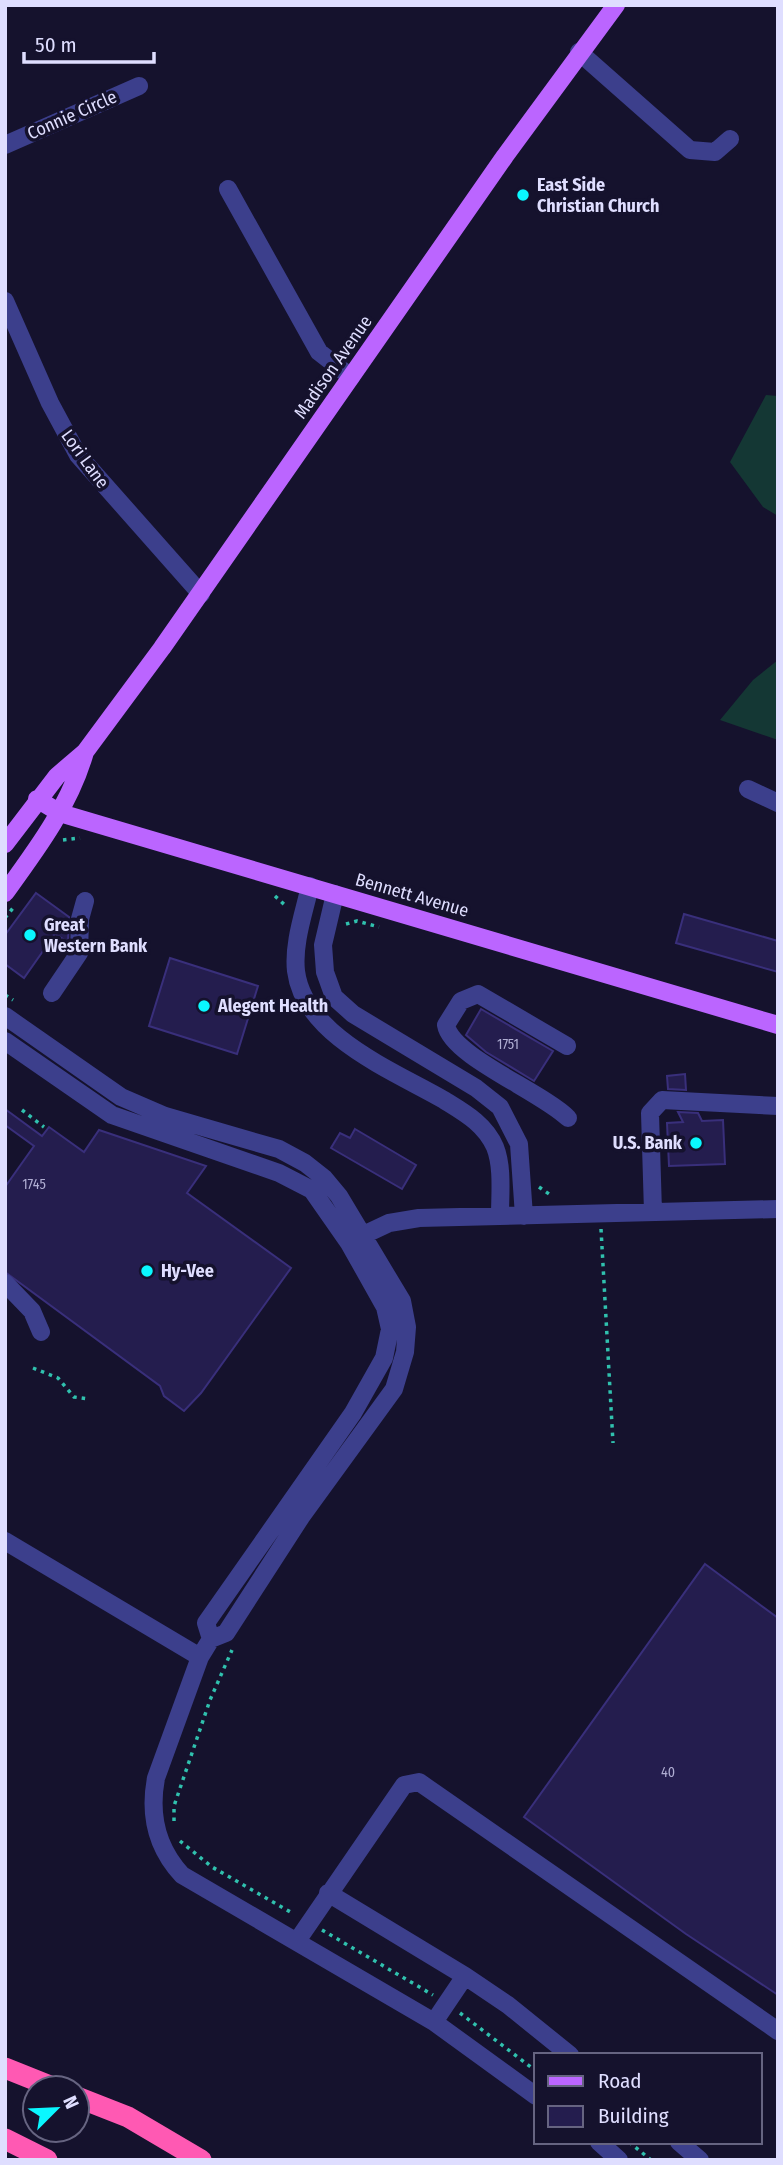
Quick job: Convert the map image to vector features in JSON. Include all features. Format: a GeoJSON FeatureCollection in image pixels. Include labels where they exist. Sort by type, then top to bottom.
{"type":"FeatureCollection","features":[{"type":"Feature","properties":{"kind":"highway"},"geometry":{"type":"LineString","coordinates":[[91,2102],[128,2117],[201,2160]]}},
{"type":"Feature","properties":{"kind":"highway"},"geometry":{"type":"LineString","coordinates":[[5,2138],[47,2160]]}},
{"type":"Feature","properties":{"kind":"main road","name":"Madison Avenue"},"geometry":{"type":"LineString","coordinates":[[5,844],[57,776],[85,752],[201,594],[579,52],[616,5]]}},
{"type":"Feature","properties":{"kind":"main road","name":"Madison Avenue"},"geometry":{"type":"LineString","coordinates":[[5,893],[60,813],[77,782],[85,752]]}},
{"type":"Feature","properties":{"kind":"main road","name":"Bennett Avenue"},"geometry":{"type":"LineString","coordinates":[[37,799],[60,813],[778,1025]]}},
{"type":"Feature","properties":{"kind":"street"},"geometry":{"type":"LineString","coordinates":[[579,52],[690,150],[715,152],[730,139]]}},
{"type":"Feature","properties":{"kind":"street","name":"Connie Circle"},"geometry":{"type":"LineString","coordinates":[[5,145],[139,86]]}},
{"type":"Feature","properties":{"kind":"street"},"geometry":{"type":"LineString","coordinates":[[228,189],[319,352],[351,377]]}},
{"type":"Feature","properties":{"kind":"street","name":"Lori Lane"},"geometry":{"type":"LineString","coordinates":[[5,301],[50,403],[78,455],[201,594]]}},
{"type":"Feature","properties":{"kind":"street"},"geometry":{"type":"LineString","coordinates":[[748,789],[778,803]]}},
{"type":"Feature","properties":{"kind":"street"},"geometry":{"type":"LineString","coordinates":[[310,886],[296,955],[296,971],[306,1001],[314,1014],[337,1036],[482,1126],[498,1159],[500,1216]]}},
{"type":"Feature","properties":{"kind":"street"},"geometry":{"type":"LineString","coordinates":[[335,894],[323,945],[325,972],[334,997],[353,1014],[476,1088],[500,1107],[519,1144],[524,1216]]}},
{"type":"Feature","properties":{"kind":"street"},"geometry":{"type":"LineString","coordinates":[[52,993],[79,953],[80,919],[85,901]]}},
{"type":"Feature","properties":{"kind":"street"},"geometry":{"type":"LineString","coordinates":[[567,1046],[478,994],[461,1001],[446,1025],[447,1034],[460,1048],[552,1104],[568,1118]]}},
{"type":"Feature","properties":{"kind":"street"},"geometry":{"type":"LineString","coordinates":[[11,1009],[121,1097],[165,1116],[279,1149],[305,1163],[324,1178],[357,1238],[385,1307],[390,1329],[384,1359],[353,1413],[205,1623],[211,1639],[200,1657],[156,1778],[152,1798],[163,1852],[182,1875],[434,2022],[534,2095]]}},
{"type":"Feature","properties":{"kind":"street"},"geometry":{"type":"LineString","coordinates":[[5,1041],[112,1115],[299,1181],[357,1238]]}},
{"type":"Feature","properties":{"kind":"street"},"geometry":{"type":"LineString","coordinates":[[653,1212],[650,1113],[656,1103],[662,1100],[714,1101],[778,1106]]}},
{"type":"Feature","properties":{"kind":"street"},"geometry":{"type":"LineString","coordinates":[[357,1238],[389,1223],[419,1218],[778,1209]]}},
{"type":"Feature","properties":{"kind":"street"},"geometry":{"type":"LineString","coordinates":[[5,1283],[32,1311],[41,1332]]}},
{"type":"Feature","properties":{"kind":"street"},"geometry":{"type":"LineString","coordinates":[[5,1541],[200,1657]]}},
{"type":"Feature","properties":{"kind":"street"},"geometry":{"type":"LineString","coordinates":[[297,1941],[404,1785],[419,1782],[778,2031]]}},
{"type":"Feature","properties":{"kind":"street"},"geometry":{"type":"LineString","coordinates":[[328,1893],[465,1976],[508,2005],[567,2053]]}},
{"type":"Feature","properties":{"kind":"street"},"geometry":{"type":"LineString","coordinates":[[434,2022],[465,1976]]}},
{"type":"Feature","properties":{"kind":"street"},"geometry":{"type":"LineString","coordinates":[[603,2144],[619,2160]]}},
{"type":"Feature","properties":{"kind":"street"},"geometry":{"type":"LineString","coordinates":[[681,2144],[701,2160]]}},
{"type":"Feature","properties":{"kind":"path"},"geometry":{"type":"LineString","coordinates":[[5,995],[11,1009]]}},
{"type":"Feature","properties":{"kind":"path"},"geometry":{"type":"LineString","coordinates":[[22,1110],[44,1127]]}},
{"type":"Feature","properties":{"kind":"path"},"geometry":{"type":"LineString","coordinates":[[600,1213],[612,1443]]}},
{"type":"Feature","properties":{"kind":"path"},"geometry":{"type":"LineString","coordinates":[[33,1368],[58,1378],[74,1397],[88,1399]]}},
{"type":"Feature","properties":{"kind":"path"},"geometry":{"type":"LineString","coordinates":[[174,1826],[174,1806],[210,1700],[230,1653]]}},
{"type":"Feature","properties":{"kind":"path"},"geometry":{"type":"LineString","coordinates":[[176,1833],[191,1853],[447,2003],[534,2069]]}},
{"type":"Feature","properties":{"kind":"path"},"geometry":{"type":"LineString","coordinates":[[631,2144],[651,2160]]}},
{"type":"Feature","properties":{"kind":"green space"},"geometry":{"type":"Polygon","coordinates":[[[766,395],[778,396],[778,516],[763,507],[730,462],[766,395]]]}},
{"type":"Feature","properties":{"kind":"green space"},"geometry":{"type":"Polygon","coordinates":[[[778,660],[778,740],[720,720],[753,680],[778,660]]]}},
{"type":"Feature","properties":{"kind":"building","name":"Great Western Bank"},"geometry":{"type":"Polygon","coordinates":[[[36,893],[69,917],[68,942],[55,934],[24,978],[5,964],[5,935],[36,893]]]}},
{"type":"Feature","properties":{"kind":"building"},"geometry":{"type":"Polygon","coordinates":[[[684,914],[778,941],[778,972],[676,943],[684,914]]]}},
{"type":"Feature","properties":{"kind":"building","name":"Alegent Health"},"geometry":{"type":"Polygon","coordinates":[[[170,958],[258,986],[237,1054],[149,1026],[170,958]]]}},
{"type":"Feature","properties":{"kind":"building"},"geometry":{"type":"Polygon","coordinates":[[[481,1009],[553,1051],[534,1081],[486,1052],[466,1035],[481,1009]]]}},
{"type":"Feature","properties":{"kind":"building"},"geometry":{"type":"Polygon","coordinates":[[[685,1074],[686,1090],[668,1089],[667,1076],[685,1074]]]}},
{"type":"Feature","properties":{"kind":"building","name":"Hy-Vee"},"geometry":{"type":"Polygon","coordinates":[[[5,1109],[42,1136],[49,1127],[84,1152],[99,1130],[206,1166],[187,1193],[291,1268],[201,1393],[184,1411],[164,1396],[160,1386],[5,1272],[5,1187],[34,1146],[5,1125],[5,1109]]]}},
{"type":"Feature","properties":{"kind":"building","name":"U.S. Bank"},"geometry":{"type":"Polygon","coordinates":[[[678,1112],[698,1113],[702,1121],[723,1120],[725,1164],[669,1166],[667,1123],[683,1122],[678,1112]]]}},
{"type":"Feature","properties":{"kind":"building"},"geometry":{"type":"Polygon","coordinates":[[[355,1129],[416,1165],[402,1189],[331,1148],[340,1133],[350,1138],[355,1129]]]}},
{"type":"Feature","properties":{"kind":"building"},"geometry":{"type":"Polygon","coordinates":[[[705,1564],[778,1618],[778,1995],[686,1934],[524,1817],[705,1564]]]}},
{"type":"Feature","properties":{"kind":"place","name":"East Side Christian Church"},"geometry":{"type":"Point","coordinates":[523,195]}},
{"type":"Feature","properties":{"kind":"place","name":"Great Western Bank"},"geometry":{"type":"Point","coordinates":[30,935]}},
{"type":"Feature","properties":{"kind":"place","name":"Alegent Health"},"geometry":{"type":"Point","coordinates":[204,1006]}},
{"type":"Feature","properties":{"kind":"place","name":"U.S. Bank"},"geometry":{"type":"Point","coordinates":[696,1143]}},
{"type":"Feature","properties":{"kind":"place","name":"Hy-Vee"},"geometry":{"type":"Point","coordinates":[147,1271]}}]}
